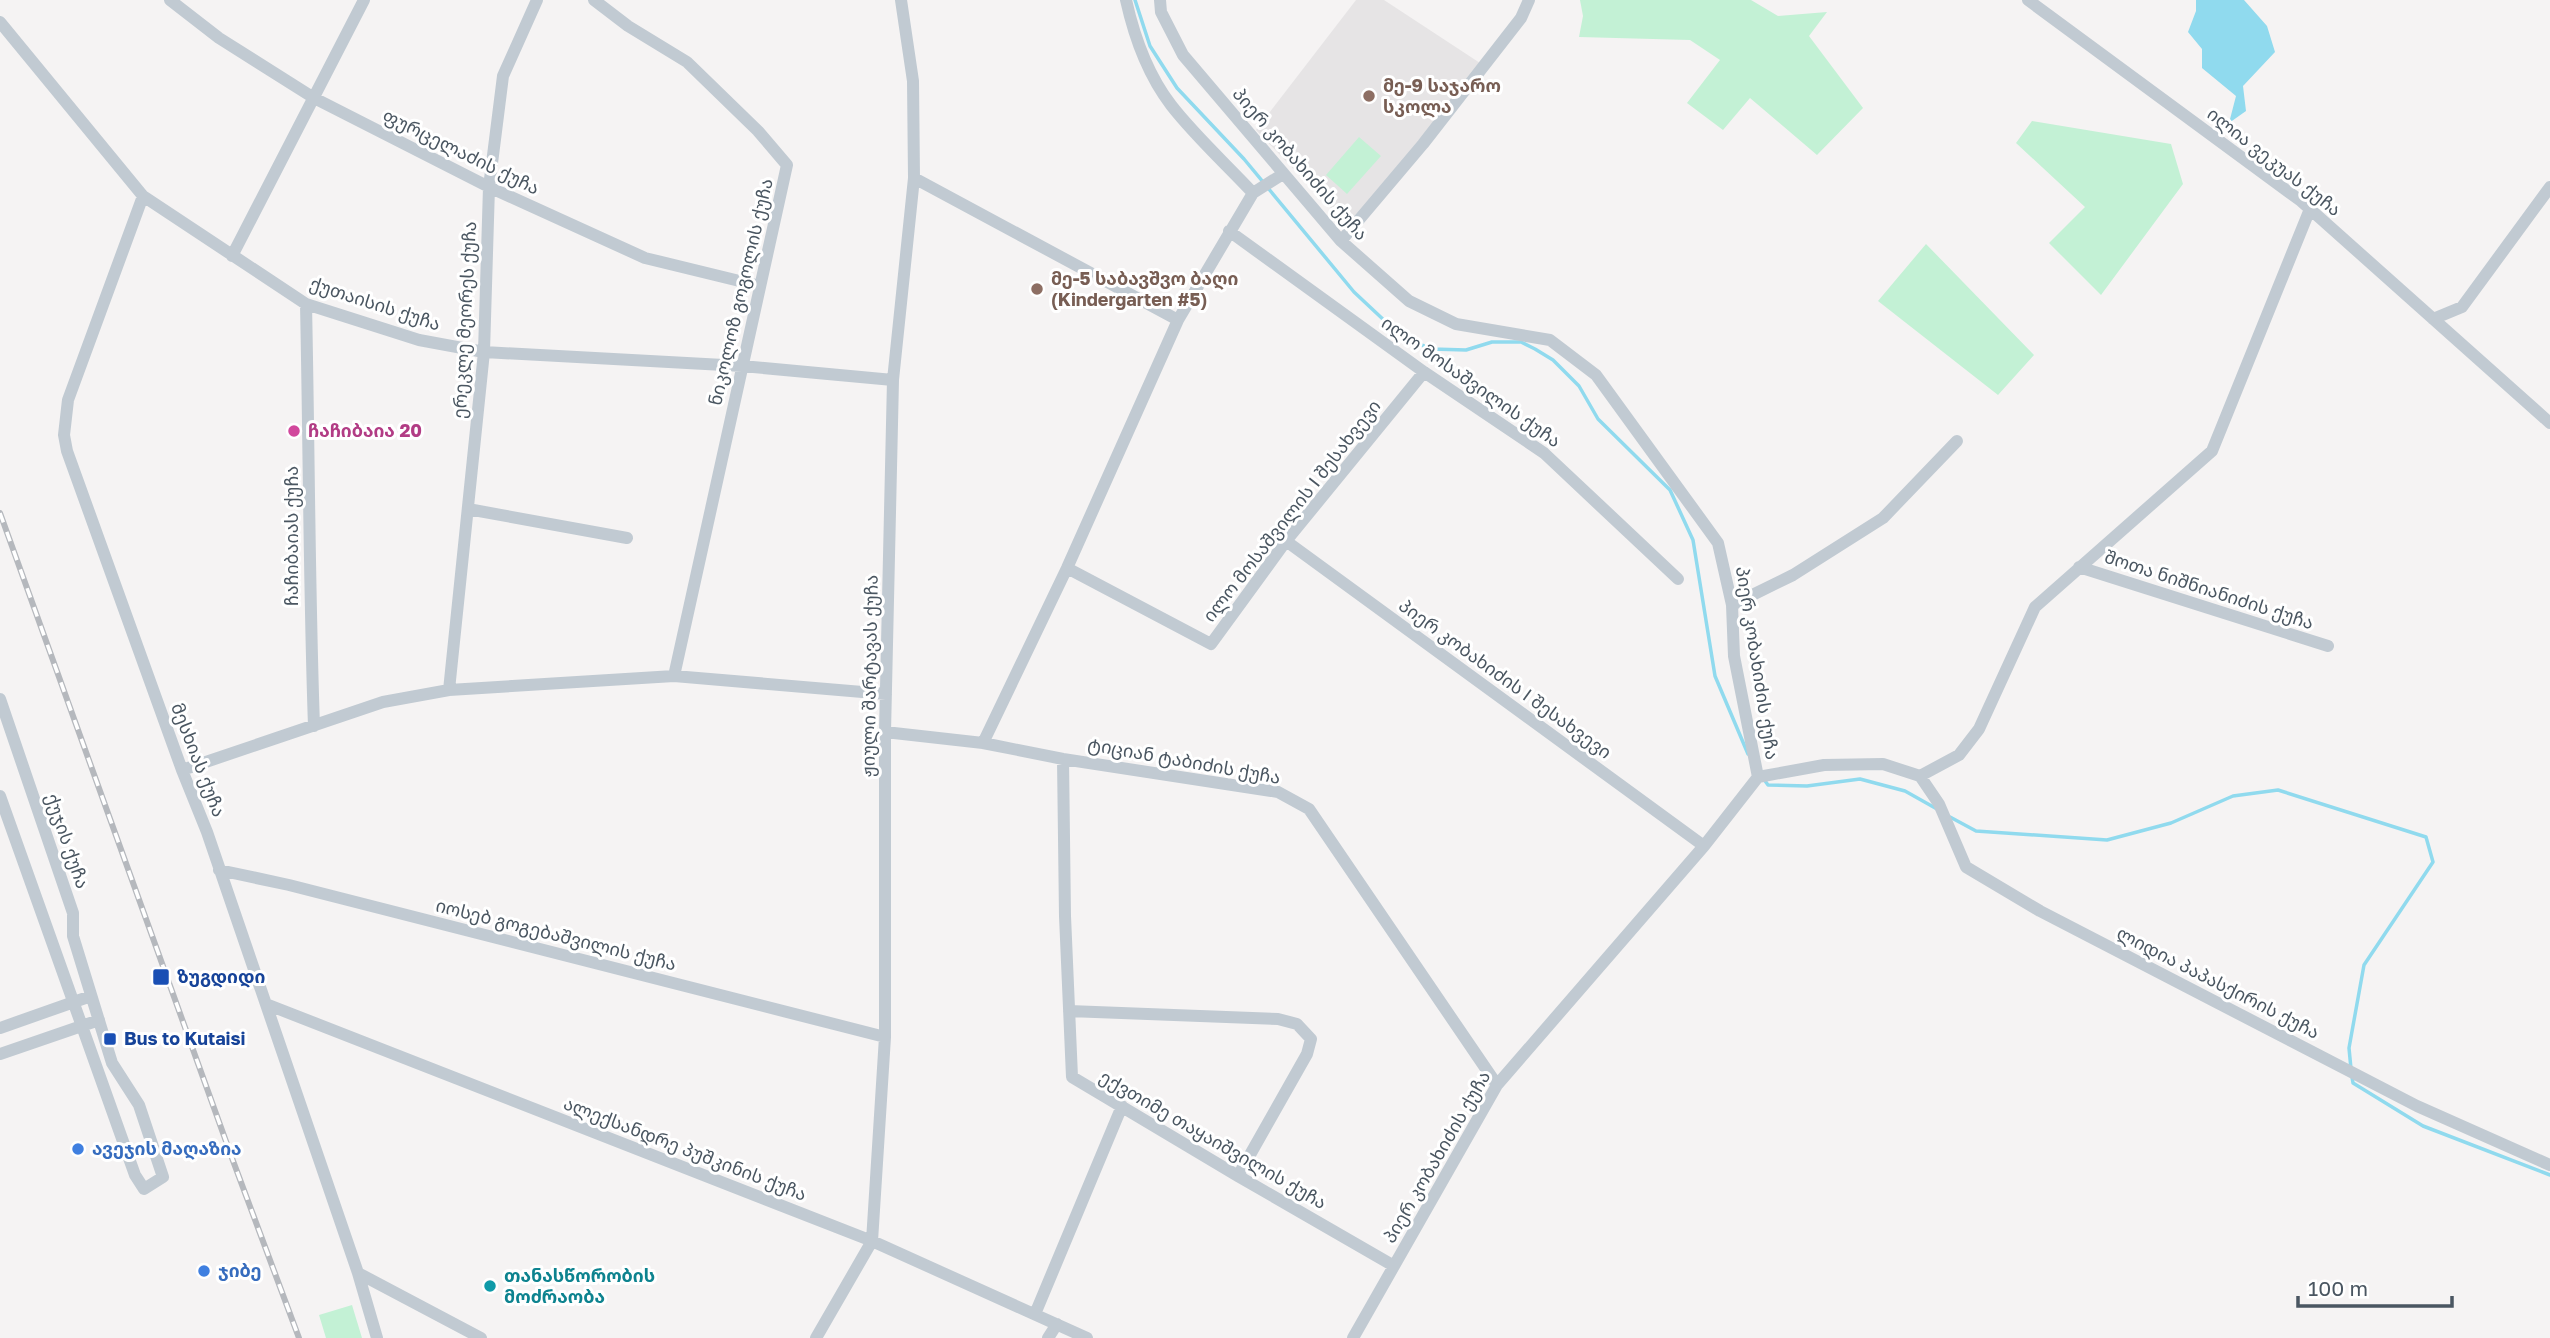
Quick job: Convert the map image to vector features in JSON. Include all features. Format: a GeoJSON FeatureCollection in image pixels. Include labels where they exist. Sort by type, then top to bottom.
{"type":"FeatureCollection","features":[{"type":"Feature","properties":{"kind":"street","name":"ფურცელაძის ქუჩა"},"geometry":{"type":"LineString","coordinates":[[170,0],[219,38],[314,98],[489,187],[645,258],[760,286]]}},
{"type":"Feature","properties":{"kind":"street"},"geometry":{"type":"LineString","coordinates":[[232,257],[364,0]]}},
{"type":"Feature","properties":{"kind":"street","name":"ერეკლე მეორეს ქუჩა"},"geometry":{"type":"LineString","coordinates":[[449,690],[484,352],[489,187],[503,76],[537,0]]}},
{"type":"Feature","properties":{"kind":"street","name":"ნიკოლოზ გოგოლის ქუჩა"},"geometry":{"type":"LineString","coordinates":[[594,0],[628,26],[687,62],[784,159],[787,172],[674,676]]}},
{"type":"Feature","properties":{"kind":"street","name":"ჟიული შარტავას ქუჩა"},"geometry":{"type":"LineString","coordinates":[[816,1338],[872,1241],[885,1037],[885,732],[892,380],[914,178],[913,80],[901,0]]}},
{"type":"Feature","properties":{"kind":"street"},"geometry":{"type":"LineString","coordinates":[[1126,0],[1132,26],[1148,66],[1170,104],[1254,192]]}},
{"type":"Feature","properties":{"kind":"street","name":"პიერ კობახიძის ქუჩა"},"geometry":{"type":"LineString","coordinates":[[1160,0],[1161,12],[1183,55],[1341,241],[1409,301],[1456,324],[1550,340],[1596,375],[1718,543],[1732,605],[1734,656],[1758,777],[1704,846],[1497,1085],[1353,1338]]}},
{"type":"Feature","properties":{"kind":"street"},"geometry":{"type":"LineString","coordinates":[[1341,241],[1432,133],[1521,18],[1529,0]]}},
{"type":"Feature","properties":{"kind":"street","name":"ილია ვეკუას ქუჩა"},"geometry":{"type":"LineString","coordinates":[[2028,0],[2311,209],[2550,423]]}},
{"type":"Feature","properties":{"kind":"street","name":"ქუთაისის ქუჩა"},"geometry":{"type":"LineString","coordinates":[[0,22],[143,196],[306,304],[419,340],[484,352],[742,366],[892,380]]}},
{"type":"Feature","properties":{"kind":"street"},"geometry":{"type":"LineString","coordinates":[[983,743],[1067,568],[1178,320],[1254,192],[1283,174]]}},
{"type":"Feature","properties":{"kind":"street"},"geometry":{"type":"LineString","coordinates":[[914,178],[1178,320]]}},
{"type":"Feature","properties":{"kind":"street"},"geometry":{"type":"LineString","coordinates":[[2433,319],[2462,307],[2550,187]]}},
{"type":"Feature","properties":{"kind":"street","name":"მესხიას ქუჩა"},"geometry":{"type":"LineString","coordinates":[[143,196],[68,400],[64,435],[66,451],[207,832],[358,1272],[377,1338]]}},
{"type":"Feature","properties":{"kind":"street"},"geometry":{"type":"LineString","coordinates":[[1758,777],[1824,765],[1883,764],[1920,776],[1959,755],[1979,729],[2035,607],[2212,452],[2311,209]]}},
{"type":"Feature","properties":{"kind":"street","name":"ილო მოსაშვილის ქუჩა"},"geometry":{"type":"LineString","coordinates":[[1229,231],[1424,372],[1545,453],[1678,579]]}},
{"type":"Feature","properties":{"kind":"street","name":"ჩაჩიბაიას ქუჩა"},"geometry":{"type":"LineString","coordinates":[[306,304],[309,580],[314,726]]}},
{"type":"Feature","properties":{"kind":"street","name":"ილო მოსაშვილის I შესახვევი"},"geometry":{"type":"LineString","coordinates":[[1067,568],[1211,643],[1286,541],[1424,372]]}},
{"type":"Feature","properties":{"kind":"street"},"geometry":{"type":"LineString","coordinates":[[1732,605],[1793,575],[1883,518],[1956,441]]}},
{"type":"Feature","properties":{"kind":"street"},"geometry":{"type":"LineString","coordinates":[[468,509],[627,538]]}},
{"type":"Feature","properties":{"kind":"street","name":"პიერ კობახიძის I შესახვევი"},"geometry":{"type":"LineString","coordinates":[[1286,541],[1704,846]]}},
{"type":"Feature","properties":{"kind":"street","name":"შოთა ნიშნიანიძის ქუჩა"},"geometry":{"type":"LineString","coordinates":[[2080,567],[2328,646]]}},
{"type":"Feature","properties":{"kind":"street"},"geometry":{"type":"LineString","coordinates":[[182,770],[383,702],[449,690],[674,676],[886,694]]}},
{"type":"Feature","properties":{"kind":"street","name":"ქუჯის ქუჩა"},"geometry":{"type":"LineString","coordinates":[[0,699],[4,724],[73,913],[73,936],[112,1063],[139,1105],[163,1177],[144,1189],[135,1175],[80,1026],[0,796]]}},
{"type":"Feature","properties":{"kind":"street","name":"ტიციან ტაბიძის ქუჩა"},"geometry":{"type":"LineString","coordinates":[[885,732],[983,743],[1063,759],[1278,792],[1309,809],[1497,1085]]}},
{"type":"Feature","properties":{"kind":"street","name":"ექვთიმე თაყაიშვილის ქუჩა"},"geometry":{"type":"LineString","coordinates":[[1063,759],[1072,1077],[1394,1265]]}},
{"type":"Feature","properties":{"kind":"street","name":"ლიდია პაპასქირის ქუჩა"},"geometry":{"type":"LineString","coordinates":[[1920,776],[1939,804],[1966,867],[2040,911],[2417,1106],[2550,1165]]}},
{"type":"Feature","properties":{"kind":"street","name":"იოსებ გოგებაშვილის ქუჩა"},"geometry":{"type":"LineString","coordinates":[[219,870],[289,885],[885,1037]]}},
{"type":"Feature","properties":{"kind":"street"},"geometry":{"type":"LineString","coordinates":[[0,1028],[91,996]]}},
{"type":"Feature","properties":{"kind":"street","name":"ალექსანდრე პუშკინის ქუჩა"},"geometry":{"type":"LineString","coordinates":[[265,1004],[872,1241],[1087,1338]]}},
{"type":"Feature","properties":{"kind":"street"},"geometry":{"type":"LineString","coordinates":[[1069,1011],[1278,1019],[1297,1024],[1311,1040],[1307,1054],[1238,1176]]}},
{"type":"Feature","properties":{"kind":"street"},"geometry":{"type":"LineString","coordinates":[[0,1054],[99,1020]]}},
{"type":"Feature","properties":{"kind":"street"},"geometry":{"type":"LineString","coordinates":[[1035,1314],[1122,1106]]}},
{"type":"Feature","properties":{"kind":"street"},"geometry":{"type":"LineString","coordinates":[[358,1272],[481,1338]]}},
{"type":"Feature","properties":{"kind":"street"},"geometry":{"type":"LineString","coordinates":[[1048,1338],[1057,1324]]}},
{"type":"Feature","properties":{"kind":"shaded area","name":"მე-9 საჯარო სკოლა"},"geometry":{"type":"Polygon","coordinates":[[[1356,0],[1384,0],[1480,63],[1431,129],[1349,227],[1256,130],[1356,0]]]}},
{"type":"Feature","properties":{"kind":"green space"},"geometry":{"type":"Polygon","coordinates":[[[1580,0],[1751,0],[1778,16],[1827,12],[1809,36],[1863,108],[1817,155],[1750,98],[1723,130],[1687,103],[1720,60],[1690,40],[1579,37],[1583,16],[1580,0]]]}},
{"type":"Feature","properties":{"kind":"green space"},"geometry":{"type":"Polygon","coordinates":[[[2032,121],[2171,144],[2183,184],[2101,295],[2049,243],[2085,207],[2016,143],[2032,121]]]}},
{"type":"Feature","properties":{"kind":"green space"},"geometry":{"type":"Polygon","coordinates":[[[1359,137],[1381,156],[1347,194],[1326,175],[1359,137]]]}},
{"type":"Feature","properties":{"kind":"green space"},"geometry":{"type":"Polygon","coordinates":[[[1926,244],[2034,355],[1998,395],[1878,301],[1926,244]]]}},
{"type":"Feature","properties":{"kind":"green space"},"geometry":{"type":"Polygon","coordinates":[[[352,1305],[362,1338],[326,1338],[319,1315],[352,1305]]]}},
{"type":"Feature","properties":{"kind":"water"},"geometry":{"type":"Polygon","coordinates":[[[2196,0],[2244,0],[2267,26],[2275,52],[2243,86],[2246,111],[2229,123],[2236,96],[2202,68],[2202,49],[2188,32],[2196,11],[2196,0]]]}},
{"type":"Feature","properties":{"kind":"waterway"},"geometry":{"type":"LineString","coordinates":[[1135,0],[1150,46],[1177,88],[1244,159],[1354,292],[1403,338],[1432,349],[1466,350],[1492,342],[1521,342],[1535,349],[1553,360],[1579,386],[1598,419],[1670,490],[1693,540],[1715,676],[1748,754]]}},
{"type":"Feature","properties":{"kind":"waterway"},"geometry":{"type":"LineString","coordinates":[[1763,778],[1768,785],[1807,786],[1860,779],[1905,791],[1937,809]]}},
{"type":"Feature","properties":{"kind":"waterway"},"geometry":{"type":"LineString","coordinates":[[1950,817],[1976,831],[2107,840],[2171,823],[2233,796],[2278,790],[2426,837],[2433,862],[2364,965],[2349,1048],[2351,1069]]}},
{"type":"Feature","properties":{"kind":"waterway"},"geometry":{"type":"LineString","coordinates":[[2352,1077],[2353,1083],[2423,1126],[2550,1175]]}},
{"type":"Feature","properties":{"kind":"railway"},"geometry":{"type":"LineString","coordinates":[[0,513],[299,1338]]}},
{"type":"Feature","properties":{"kind":"place","name":"მე-9 საჯარო სკოლა"},"geometry":{"type":"Point","coordinates":[1369,96]}},
{"type":"Feature","properties":{"kind":"place","name":"მე-5 საბავშვო ბაღი (Kindergarten #5)"},"geometry":{"type":"Point","coordinates":[1037,289]}},
{"type":"Feature","properties":{"kind":"place","name":"ჩაჩიბაია 20"},"geometry":{"type":"Point","coordinates":[294,431]}},
{"type":"Feature","properties":{"kind":"place","name":"ზუგდიდი"},"geometry":{"type":"Point","coordinates":[161,977]}},
{"type":"Feature","properties":{"kind":"place","name":"Bus to Kutaisi"},"geometry":{"type":"Point","coordinates":[110,1039]}},
{"type":"Feature","properties":{"kind":"place","name":"ავეჯის მაღაზია"},"geometry":{"type":"Point","coordinates":[78,1149]}},
{"type":"Feature","properties":{"kind":"place","name":"ჯიბე"},"geometry":{"type":"Point","coordinates":[204,1271]}},
{"type":"Feature","properties":{"kind":"place","name":"თანასწორობის მოძრაობა"},"geometry":{"type":"Point","coordinates":[490,1286]}}]}
